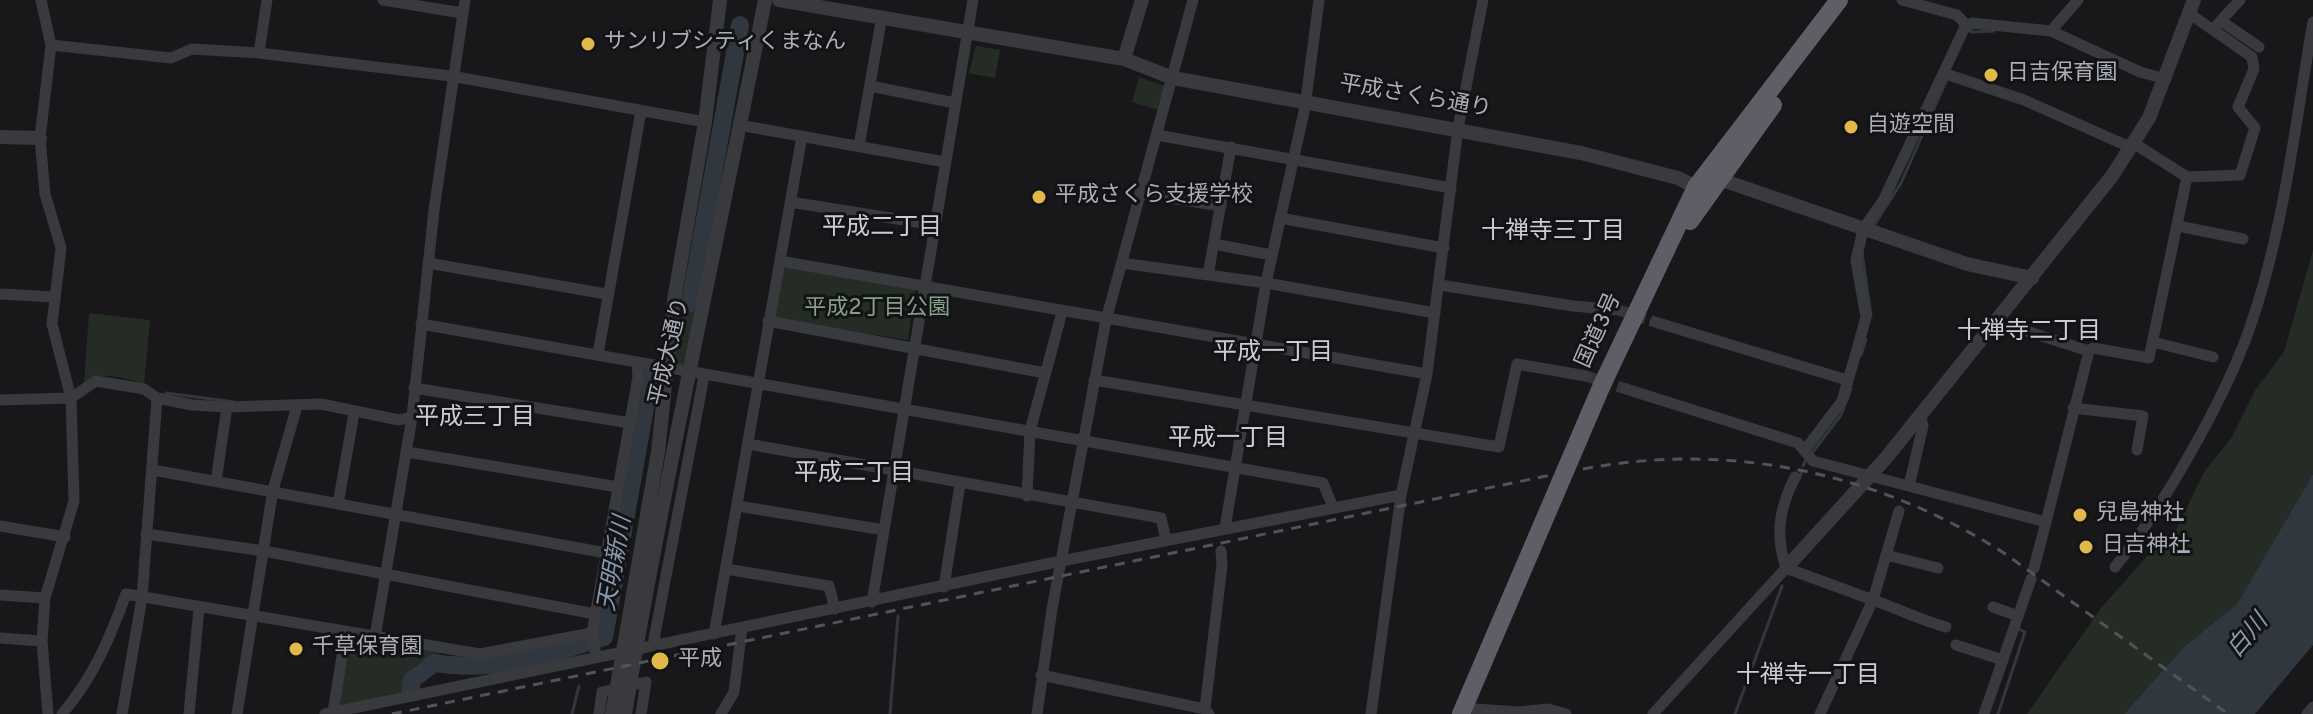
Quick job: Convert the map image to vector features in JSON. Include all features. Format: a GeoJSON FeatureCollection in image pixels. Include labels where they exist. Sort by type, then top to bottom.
{"type":"FeatureCollection","features":[{"type":"Feature","properties":{"kind":"highway","name":"国道3号"},"geometry":{"type":"LineString","coordinates":[[1469,712],[1647,285],[1696,187],[1839,0]]}},
{"type":"Feature","properties":{"kind":"highway","name":"国道3号"},"geometry":{"type":"LineString","coordinates":[[1587,432],[1671,254],[1719,179],[1850,0]]}},
{"type":"Feature","properties":{"kind":"street"},"geometry":{"type":"LineString","coordinates":[[41,0],[51,45],[40,138],[45,194],[61,248],[52,324],[71,398],[74,501],[45,598],[42,641],[48,714]]}},
{"type":"Feature","properties":{"kind":"street"},"geometry":{"type":"LineString","coordinates":[[259,53],[267,0]]}},
{"type":"Feature","properties":{"kind":"street"},"geometry":{"type":"LineString","coordinates":[[383,0],[462,13]]}},
{"type":"Feature","properties":{"kind":"street"},"geometry":{"type":"LineString","coordinates":[[375,637],[412,417],[451,76],[465,0]]}},
{"type":"Feature","properties":{"kind":"street","name":"平成大通り"},"geometry":{"type":"LineString","coordinates":[[612,714],[658,452],[674,300],[705,122],[720,0]]}},
{"type":"Feature","properties":{"kind":"street","name":"平成大通り"},"geometry":{"type":"LineString","coordinates":[[625,714],[670,453],[697,375],[739,125],[765,0]]}},
{"type":"Feature","properties":{"kind":"street","name":"平成さくら通り"},"geometry":{"type":"LineString","coordinates":[[779,0],[820,4],[1124,59],[1173,78],[1581,153],[1678,178],[1696,187]]}},
{"type":"Feature","properties":{"kind":"street"},"geometry":{"type":"LineString","coordinates":[[872,602],[973,0]]}},
{"type":"Feature","properties":{"kind":"street"},"geometry":{"type":"LineString","coordinates":[[1124,59],[1142,0]]}},
{"type":"Feature","properties":{"kind":"street"},"geometry":{"type":"LineString","coordinates":[[1037,714],[1082,439],[1106,320],[1193,0]]}},
{"type":"Feature","properties":{"kind":"street"},"geometry":{"type":"LineString","coordinates":[[1225,528],[1271,255],[1306,101],[1319,0]]}},
{"type":"Feature","properties":{"kind":"street"},"geometry":{"type":"LineString","coordinates":[[1371,714],[1401,495],[1427,374],[1458,128],[1483,0]]}},
{"type":"Feature","properties":{"kind":"street"},"geometry":{"type":"LineString","coordinates":[[1902,0],[1957,15],[1968,27]]}},
{"type":"Feature","properties":{"kind":"street"},"geometry":{"type":"LineString","coordinates":[[2051,31],[2078,0]]}},
{"type":"Feature","properties":{"kind":"street"},"geometry":{"type":"LineString","coordinates":[[2218,25],[2240,0]]}},
{"type":"Feature","properties":{"kind":"street"},"geometry":{"type":"LineString","coordinates":[[1653,714],[1921,416],[2134,146],[2166,79],[2192,7],[2259,47]]}},
{"type":"Feature","properties":{"kind":"street"},"geometry":{"type":"LineString","coordinates":[[859,146],[882,16]]}},
{"type":"Feature","properties":{"kind":"street"},"geometry":{"type":"LineString","coordinates":[[2115,567],[2136,542],[2208,418],[2249,331],[2282,206],[2313,22]]}},
{"type":"Feature","properties":{"kind":"street"},"geometry":{"type":"LineString","coordinates":[[1808,455],[1835,413],[1866,317],[1856,261],[1863,229],[1883,201],[1968,27],[1972,23],[2051,31],[2140,72],[2166,79]]}},
{"type":"Feature","properties":{"kind":"street"},"geometry":{"type":"LineString","coordinates":[[1943,73],[2024,100],[2134,146],[2187,177],[2240,175],[2255,128],[2238,107],[2254,69],[2252,57],[2218,25]]}},
{"type":"Feature","properties":{"kind":"street"},"geometry":{"type":"LineString","coordinates":[[51,45],[171,58],[192,49],[259,53],[451,76],[705,122]]}},
{"type":"Feature","properties":{"kind":"street"},"geometry":{"type":"LineString","coordinates":[[870,86],[955,103]]}},
{"type":"Feature","properties":{"kind":"street"},"geometry":{"type":"LineString","coordinates":[[598,354],[606,294],[641,111]]}},
{"type":"Feature","properties":{"kind":"street"},"geometry":{"type":"LineString","coordinates":[[739,125],[945,162]]}},
{"type":"Feature","properties":{"kind":"street"},"geometry":{"type":"LineString","coordinates":[[1157,135],[1451,188]]}},
{"type":"Feature","properties":{"kind":"street"},"geometry":{"type":"LineString","coordinates":[[714,634],[802,136]]}},
{"type":"Feature","properties":{"kind":"street"},"geometry":{"type":"LineString","coordinates":[[0,137],[40,138]]}},
{"type":"Feature","properties":{"kind":"street"},"geometry":{"type":"LineString","coordinates":[[1208,275],[1231,147]]}},
{"type":"Feature","properties":{"kind":"street"},"geometry":{"type":"LineString","coordinates":[[1984,714],[2032,574],[2089,351],[2093,348],[2149,358],[2178,226],[2177,211],[2187,177]]}},
{"type":"Feature","properties":{"kind":"street"},"geometry":{"type":"LineString","coordinates":[[1696,187],[1719,179],[1980,267],[2032,278]]}},
{"type":"Feature","properties":{"kind":"street"},"geometry":{"type":"LineString","coordinates":[[1140,193],[1221,206]]}},
{"type":"Feature","properties":{"kind":"street"},"geometry":{"type":"LineString","coordinates":[[790,202],[935,225]]}},
{"type":"Feature","properties":{"kind":"street"},"geometry":{"type":"LineString","coordinates":[[1280,218],[1444,248]]}},
{"type":"Feature","properties":{"kind":"street"},"geometry":{"type":"LineString","coordinates":[[2178,226],[2243,239]]}},
{"type":"Feature","properties":{"kind":"street"},"geometry":{"type":"LineString","coordinates":[[1214,244],[1271,255]]}},
{"type":"Feature","properties":{"kind":"street"},"geometry":{"type":"LineString","coordinates":[[780,261],[1427,374]]}},
{"type":"Feature","properties":{"kind":"street"},"geometry":{"type":"LineString","coordinates":[[428,263],[606,294]]}},
{"type":"Feature","properties":{"kind":"street"},"geometry":{"type":"LineString","coordinates":[[1122,263],[1266,283],[1435,313]]}},
{"type":"Feature","properties":{"kind":"street"},"geometry":{"type":"LineString","coordinates":[[1440,285],[1619,310]]}},
{"type":"Feature","properties":{"kind":"street"},"geometry":{"type":"LineString","coordinates":[[0,294],[54,297]]}},
{"type":"Feature","properties":{"kind":"street"},"geometry":{"type":"LineString","coordinates":[[1027,496],[1030,431],[1062,312]]}},
{"type":"Feature","properties":{"kind":"street"},"geometry":{"type":"LineString","coordinates":[[768,321],[1045,373]]}},
{"type":"Feature","properties":{"kind":"street"},"geometry":{"type":"LineString","coordinates":[[1655,322],[1847,380]]}},
{"type":"Feature","properties":{"kind":"street"},"geometry":{"type":"LineString","coordinates":[[1998,322],[2089,351]]}},
{"type":"Feature","properties":{"kind":"street"},"geometry":{"type":"LineString","coordinates":[[421,324],[598,354],[758,386],[1082,439],[1323,483],[1333,507]]}},
{"type":"Feature","properties":{"kind":"street"},"geometry":{"type":"LineString","coordinates":[[2153,342],[2213,357]]}},
{"type":"Feature","properties":{"kind":"street"},"geometry":{"type":"LineString","coordinates":[[596,656],[592,633],[630,423],[637,364]]}},
{"type":"Feature","properties":{"kind":"street"},"geometry":{"type":"LineString","coordinates":[[1094,380],[1499,447],[1517,364],[1586,376]]}},
{"type":"Feature","properties":{"kind":"street"},"geometry":{"type":"LineString","coordinates":[[660,645],[654,639],[697,375]]}},
{"type":"Feature","properties":{"kind":"street"},"geometry":{"type":"LineString","coordinates":[[0,400],[71,398],[96,381],[144,389],[157,398],[192,405],[321,404],[399,420],[412,417]]}},
{"type":"Feature","properties":{"kind":"street"},"geometry":{"type":"LineString","coordinates":[[414,388],[630,423]]}},
{"type":"Feature","properties":{"kind":"street"},"geometry":{"type":"LineString","coordinates":[[1626,389],[1798,443],[1808,455],[1870,476],[2046,522]]}},
{"type":"Feature","properties":{"kind":"street"},"geometry":{"type":"LineString","coordinates":[[122,714],[142,598],[157,398]]}},
{"type":"Feature","properties":{"kind":"street"},"geometry":{"type":"LineString","coordinates":[[237,714],[273,490],[297,406]]}},
{"type":"Feature","properties":{"kind":"street"},"geometry":{"type":"LineString","coordinates":[[216,481],[227,407]]}},
{"type":"Feature","properties":{"kind":"street"},"geometry":{"type":"LineString","coordinates":[[2073,408],[2143,416],[2137,450]]}},
{"type":"Feature","properties":{"kind":"street"},"geometry":{"type":"LineString","coordinates":[[338,504],[354,413]]}},
{"type":"Feature","properties":{"kind":"street"},"geometry":{"type":"LineString","coordinates":[[1909,486],[1923,426],[1921,416]]}},
{"type":"Feature","properties":{"kind":"street"},"geometry":{"type":"LineString","coordinates":[[748,444],[1161,518],[1166,540]]}},
{"type":"Feature","properties":{"kind":"street"},"geometry":{"type":"LineString","coordinates":[[407,452],[618,487]]}},
{"type":"Feature","properties":{"kind":"street"},"geometry":{"type":"LineString","coordinates":[[153,470],[606,553]]}},
{"type":"Feature","properties":{"kind":"street"},"geometry":{"type":"LineString","coordinates":[[1786,568],[1778,544],[1781,504],[1795,477]]}},
{"type":"Feature","properties":{"kind":"street"},"geometry":{"type":"LineString","coordinates":[[944,587],[960,484]]}},
{"type":"Feature","properties":{"kind":"street"},"geometry":{"type":"LineString","coordinates":[[346,632],[329,713],[1061,561],[1401,495]]}},
{"type":"Feature","properties":{"kind":"street"},"geometry":{"type":"LineString","coordinates":[[738,506],[884,530]]}},
{"type":"Feature","properties":{"kind":"street"},"geometry":{"type":"LineString","coordinates":[[1820,714],[1873,600],[1899,511]]}},
{"type":"Feature","properties":{"kind":"street"},"geometry":{"type":"LineString","coordinates":[[0,526],[65,537]]}},
{"type":"Feature","properties":{"kind":"street"},"geometry":{"type":"LineString","coordinates":[[146,534],[264,551],[595,614]]}},
{"type":"Feature","properties":{"kind":"street"},"geometry":{"type":"LineString","coordinates":[[1041,675],[1207,711],[1221,551]]}},
{"type":"Feature","properties":{"kind":"street"},"geometry":{"type":"LineString","coordinates":[[1886,555],[1921,558],[1938,568]]}},
{"type":"Feature","properties":{"kind":"street"},"geometry":{"type":"LineString","coordinates":[[1786,568],[1913,614],[1918,620],[1946,627]]}},
{"type":"Feature","properties":{"kind":"street"},"geometry":{"type":"LineString","coordinates":[[726,569],[829,586],[835,609]]}},
{"type":"Feature","properties":{"kind":"street"},"geometry":{"type":"LineString","coordinates":[[62,714],[77,696],[108,644],[126,594],[480,654],[592,633]]}},
{"type":"Feature","properties":{"kind":"street"},"geometry":{"type":"LineString","coordinates":[[0,595],[45,598]]}},
{"type":"Feature","properties":{"kind":"street"},"geometry":{"type":"LineString","coordinates":[[1993,607],[2018,616]]}},
{"type":"Feature","properties":{"kind":"street"},"geometry":{"type":"LineString","coordinates":[[189,714],[199,608]]}},
{"type":"Feature","properties":{"kind":"street"},"geometry":{"type":"LineString","coordinates":[[721,714],[734,692],[742,628]]}},
{"type":"Feature","properties":{"kind":"street"},"geometry":{"type":"LineString","coordinates":[[0,638],[42,641]]}},
{"type":"Feature","properties":{"kind":"street"},"geometry":{"type":"LineString","coordinates":[[1956,645],[2003,660]]}},
{"type":"Feature","properties":{"kind":"street"},"geometry":{"type":"LineString","coordinates":[[599,714],[602,692],[646,682],[641,714]]}},
{"type":"Feature","properties":{"kind":"street"},"geometry":{"type":"LineString","coordinates":[[2307,714],[2313,707]]}},
{"type":"Feature","properties":{"kind":"street"},"geometry":{"type":"LineString","coordinates":[[1469,712],[1548,709],[1566,714]]}},
{"type":"Feature","properties":{"kind":"green space"},"geometry":{"type":"Polygon","coordinates":[[[976,46],[1000,50],[995,78],[969,73],[976,46]]]}},
{"type":"Feature","properties":{"kind":"green space"},"geometry":{"type":"Polygon","coordinates":[[[1139,77],[1165,86],[1158,110],[1132,102],[1139,77]]]}},
{"type":"Feature","properties":{"kind":"green space"},"geometry":{"type":"Polygon","coordinates":[[[2313,250],[2313,474],[2237,604],[2184,647],[2124,714],[2027,714],[2101,608],[2160,542],[2167,549],[2204,472],[2232,437],[2256,389],[2284,352],[2313,250]]]}},
{"type":"Feature","properties":{"kind":"green space","name":"平成2丁目公園"},"geometry":{"type":"Polygon","coordinates":[[[785,267],[915,290],[908,340],[777,320],[773,315],[781,270],[785,267]]]}},
{"type":"Feature","properties":{"kind":"green space"},"geometry":{"type":"Polygon","coordinates":[[[680,301],[700,304],[684,364],[681,365],[674,362],[680,301]]]}},
{"type":"Feature","properties":{"kind":"green space"},"geometry":{"type":"Polygon","coordinates":[[[89,313],[150,320],[144,384],[106,376],[84,383],[89,313]]]}},
{"type":"Feature","properties":{"kind":"green space"},"geometry":{"type":"Polygon","coordinates":[[[349,637],[440,653],[414,666],[401,692],[340,708],[336,705],[349,637]]]}},
{"type":"Feature","properties":{"kind":"water","name":"白川"},"geometry":{"type":"Polygon","coordinates":[[[2313,474],[2313,645],[2255,714],[2124,714],[2184,647],[2237,604],[2313,474]]]}},
{"type":"Feature","properties":{"kind":"waterway","name":"天明新川"},"geometry":{"type":"LineString","coordinates":[[690,303],[740,25]]}},
{"type":"Feature","properties":{"kind":"waterway"},"geometry":{"type":"LineString","coordinates":[[1971,32],[1994,31]]}},
{"type":"Feature","properties":{"kind":"waterway"},"geometry":{"type":"LineString","coordinates":[[1873,227],[1901,183],[1948,77]]}},
{"type":"Feature","properties":{"kind":"waterway"},"geometry":{"type":"LineString","coordinates":[[1862,252],[1871,316]]}},
{"type":"Feature","properties":{"kind":"waterway"},"geometry":{"type":"LineString","coordinates":[[1861,355],[1866,339]]}},
{"type":"Feature","properties":{"kind":"waterway","name":"天明新川"},"geometry":{"type":"LineString","coordinates":[[410,691],[412,680],[434,663],[499,664],[542,656],[604,637],[651,375]]}},
{"type":"Feature","properties":{"kind":"waterway"},"geometry":{"type":"LineString","coordinates":[[1812,453],[1841,415],[1851,389]]}},
{"type":"Feature","properties":{"kind":"waterway"},"geometry":{"type":"LineString","coordinates":[[166,393],[234,402]]}},
{"type":"Feature","properties":{"kind":"waterway"},"geometry":{"type":"LineString","coordinates":[[1803,466],[1807,458]]}},
{"type":"Feature","properties":{"kind":"waterway"},"geometry":{"type":"LineString","coordinates":[[1799,480],[1802,471]]}},
{"type":"Feature","properties":{"kind":"waterway"},"geometry":{"type":"LineString","coordinates":[[1735,714],[1782,586]]}},
{"type":"Feature","properties":{"kind":"waterway"},"geometry":{"type":"LineString","coordinates":[[890,714],[898,616]]}},
{"type":"Feature","properties":{"kind":"waterway"},"geometry":{"type":"LineString","coordinates":[[1998,714],[2025,632],[2016,628]]}},
{"type":"Feature","properties":{"kind":"waterway"},"geometry":{"type":"LineString","coordinates":[[572,714],[579,686]]}},
{"type":"Feature","properties":{"kind":"tunnel"},"geometry":{"type":"LineString","coordinates":[[1619,310],[1655,322]]}},
{"type":"Feature","properties":{"kind":"tunnel"},"geometry":{"type":"LineString","coordinates":[[1586,376],[1626,389]]}},
{"type":"Feature","properties":{"kind":"railway"},"geometry":{"type":"LineString","coordinates":[[1583,469],[1638,461],[1694,459],[1748,462],[1802,470],[1906,502],[1956,525],[2004,553],[2228,714]]}},
{"type":"Feature","properties":{"kind":"railway"},"geometry":{"type":"LineString","coordinates":[[392,714],[1556,474]]}},
{"type":"Feature","properties":{"kind":"place","name":"サンリブシティくまなん"},"geometry":{"type":"Point","coordinates":[588,44]}},
{"type":"Feature","properties":{"kind":"place","name":"日吉保育園"},"geometry":{"type":"Point","coordinates":[1991,75]}},
{"type":"Feature","properties":{"kind":"place","name":"自遊空間"},"geometry":{"type":"Point","coordinates":[1851,127]}},
{"type":"Feature","properties":{"kind":"place","name":"平成さくら支援学校"},"geometry":{"type":"Point","coordinates":[1039,197]}},
{"type":"Feature","properties":{"kind":"place","name":"兒島神社"},"geometry":{"type":"Point","coordinates":[2080,515]}},
{"type":"Feature","properties":{"kind":"place","name":"日吉神社"},"geometry":{"type":"Point","coordinates":[2086,547]}},
{"type":"Feature","properties":{"kind":"place","name":"千草保育園"},"geometry":{"type":"Point","coordinates":[296,649]}},
{"type":"Feature","properties":{"kind":"place","name":"平成"},"geometry":{"type":"Point","coordinates":[660,661]}},
{"type":"Feature","properties":{"kind":"district","name":"平成二丁目"},"geometry":{"type":"Point","coordinates":[882,229]}},
{"type":"Feature","properties":{"kind":"district","name":"十禅寺三丁目"},"geometry":{"type":"Point","coordinates":[1553,233]}},
{"type":"Feature","properties":{"kind":"district","name":"十禅寺二丁目"},"geometry":{"type":"Point","coordinates":[2029,333]}},
{"type":"Feature","properties":{"kind":"district","name":"平成一丁目"},"geometry":{"type":"Point","coordinates":[1273,354]}},
{"type":"Feature","properties":{"kind":"district","name":"平成三丁目"},"geometry":{"type":"Point","coordinates":[475,419]}},
{"type":"Feature","properties":{"kind":"district","name":"平成一丁目"},"geometry":{"type":"Point","coordinates":[1228,440]}},
{"type":"Feature","properties":{"kind":"district","name":"平成二丁目"},"geometry":{"type":"Point","coordinates":[854,475]}},
{"type":"Feature","properties":{"kind":"district","name":"十禅寺一丁目"},"geometry":{"type":"Point","coordinates":[1808,677]}}]}
